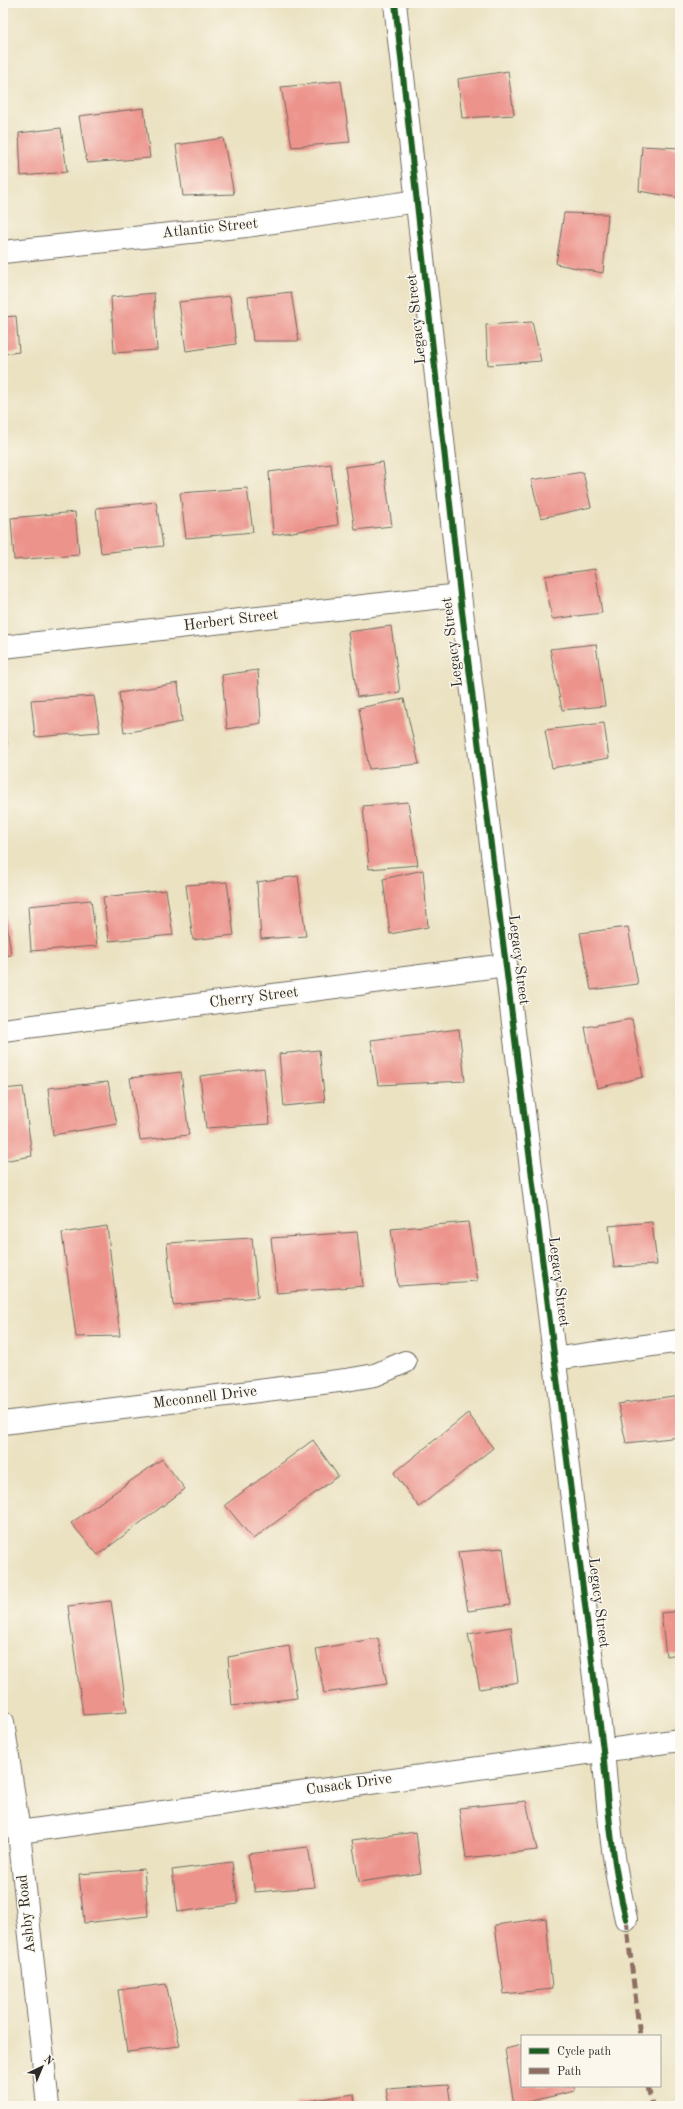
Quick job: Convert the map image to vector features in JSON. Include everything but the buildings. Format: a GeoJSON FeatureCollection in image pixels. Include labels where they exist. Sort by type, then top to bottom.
{"type":"FeatureCollection","features":[{"type":"Feature","properties":{"kind":"street","name":"Legacy Street"},"geometry":{"type":"LineString","coordinates":[[395,3],[460,595],[603,1750],[610,1831],[617,1882],[626,1919]]}},
{"type":"Feature","properties":{"kind":"street","name":"Atlantic Street"},"geometry":{"type":"LineString","coordinates":[[3,252],[246,226],[417,201]]}},
{"type":"Feature","properties":{"kind":"street","name":"Herbert Street"},"geometry":{"type":"LineString","coordinates":[[3,647],[460,595]]}},
{"type":"Feature","properties":{"kind":"street","name":"Cherry Street"},"geometry":{"type":"LineString","coordinates":[[3,1030],[506,965]]}},
{"type":"Feature","properties":{"kind":"street"},"geometry":{"type":"LineString","coordinates":[[554,1359],[680,1341]]}},
{"type":"Feature","properties":{"kind":"street","name":"Mcconnell Drive"},"geometry":{"type":"LineString","coordinates":[[3,1423],[375,1376],[404,1362]]}},
{"type":"Feature","properties":{"kind":"street","name":"Ashby Road"},"geometry":{"type":"LineString","coordinates":[[3,1722],[19,1832],[48,2106]]}},
{"type":"Feature","properties":{"kind":"street","name":"Cusack Drive"},"geometry":{"type":"LineString","coordinates":[[19,1832],[680,1740]]}},
{"type":"Feature","properties":{"kind":"marked path"},"geometry":{"type":"LineString","coordinates":[[626,1919],[640,2035]]}},
{"type":"Feature","properties":{"kind":"marked path"},"geometry":{"type":"LineString","coordinates":[[648,2087],[652,2106]]}},
{"type":"Feature","properties":{"kind":"cycle path"},"geometry":{"type":"LineString","coordinates":[[395,3],[460,595],[603,1750],[611,1835],[617,1877],[626,1919]]}}]}
